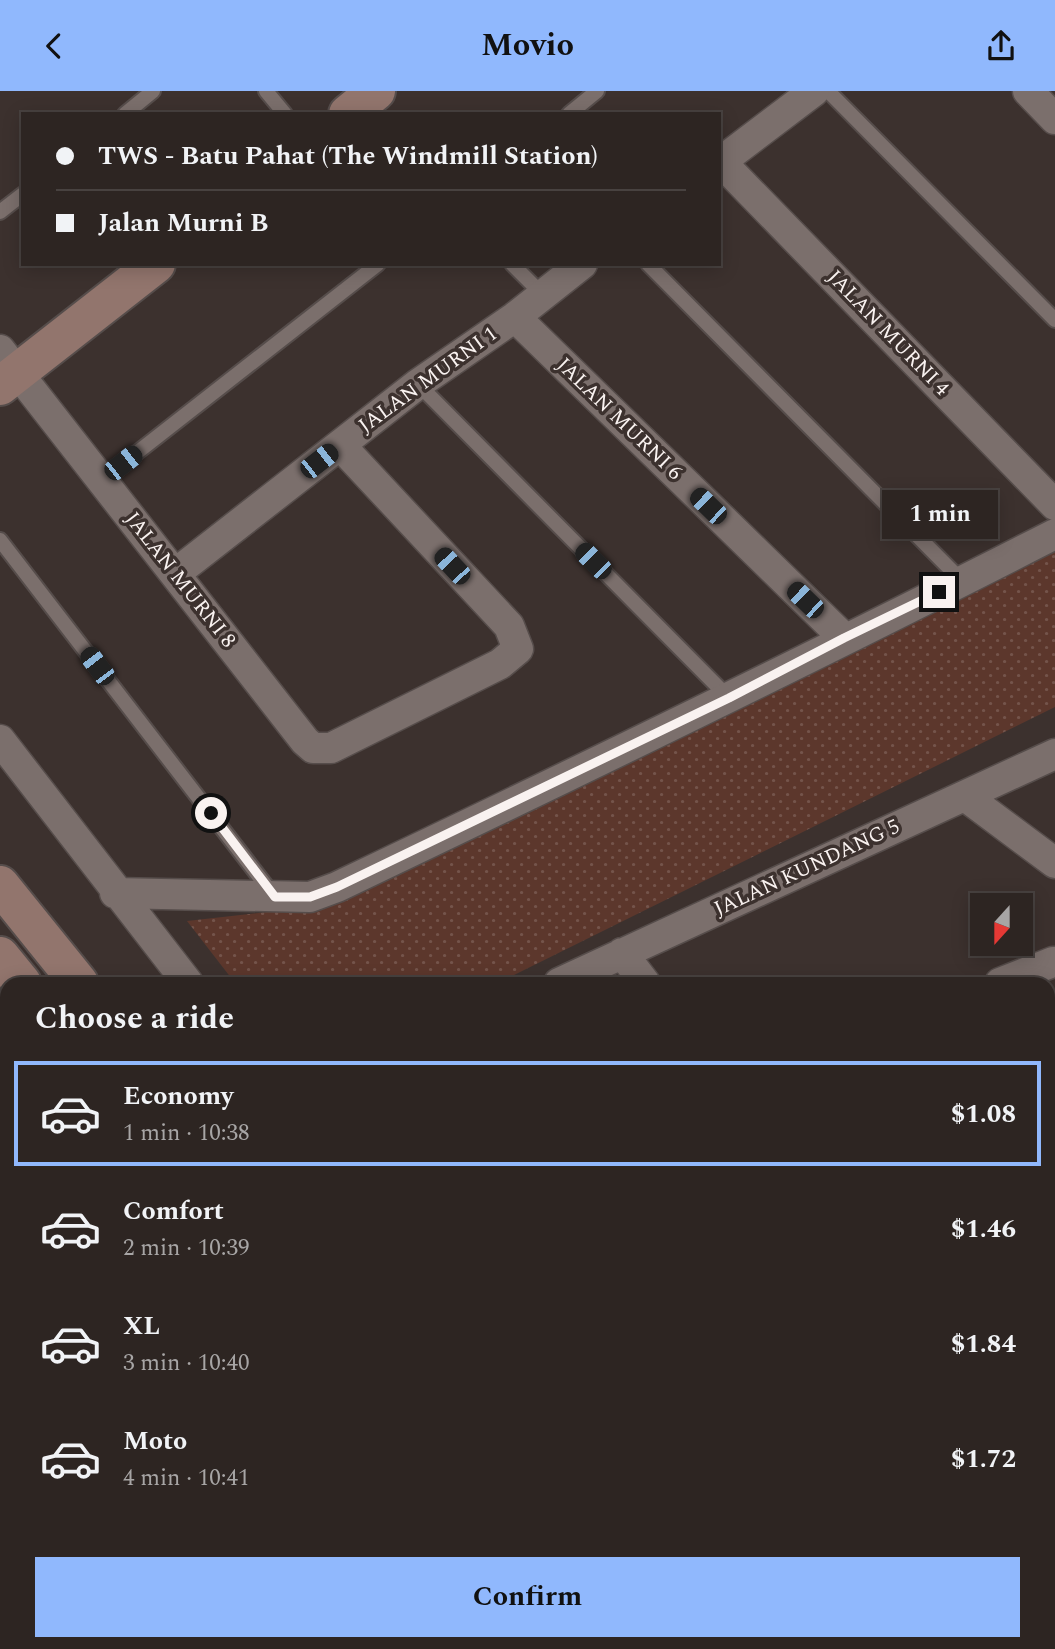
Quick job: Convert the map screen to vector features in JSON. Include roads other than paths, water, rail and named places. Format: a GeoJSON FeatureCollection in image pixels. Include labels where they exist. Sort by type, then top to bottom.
{"type":"FeatureCollection","features":[{"type":"Feature","properties":{"kind":"street"},"geometry":{"type":"LineString","coordinates":[[721,161],[814,91]]}},
{"type":"Feature","properties":{"kind":"street"},"geometry":{"type":"LineString","coordinates":[[1028,91],[1055,119]]}},
{"type":"Feature","properties":{"kind":"street","name":"JALAN MURNI 4"},"geometry":{"type":"LineString","coordinates":[[721,163],[1055,505]]}},
{"type":"Feature","properties":{"kind":"street"},"geometry":{"type":"LineString","coordinates":[[6,369],[153,266]]}},
{"type":"Feature","properties":{"kind":"street","name":"JALAN MURNI 1"},"geometry":{"type":"LineString","coordinates":[[176,573],[418,384],[515,317],[579,266]]}},
{"type":"Feature","properties":{"kind":"street","name":"JALAN MURNI 6"},"geometry":{"type":"LineString","coordinates":[[515,317],[844,638]]}},
{"type":"Feature","properties":{"kind":"street","name":"JALAN MURNI 8"},"geometry":{"type":"LineString","coordinates":[[6,369],[102,479],[306,741],[320,750],[331,748],[500,664],[518,649],[509,626],[340,445]]}},
{"type":"Feature","properties":{"kind":"street"},"geometry":{"type":"LineString","coordinates":[[115,893],[310,897],[337,887],[729,698],[1055,534]]}},
{"type":"Feature","properties":{"kind":"street"},"geometry":{"type":"LineString","coordinates":[[0,740],[115,893],[183,977]]}},
{"type":"Feature","properties":{"kind":"street","name":"JALAN KUNDANG 5"},"geometry":{"type":"LineString","coordinates":[[572,977],[1055,754]]}},
{"type":"Feature","properties":{"kind":"street"},"geometry":{"type":"LineString","coordinates":[[965,796],[1055,863]]}},
{"type":"Feature","properties":{"kind":"street"},"geometry":{"type":"LineString","coordinates":[[0,884],[74,977]]}},
{"type":"Feature","properties":{"kind":"street"},"geometry":{"type":"LineString","coordinates":[[622,953],[640,977]]}},
{"type":"Feature","properties":{"kind":"street"},"geometry":{"type":"LineString","coordinates":[[0,956],[17,977]]}},
{"type":"Feature","properties":{"kind":"street"},"geometry":{"type":"LineString","coordinates":[[1015,977],[1053,962]]}},
{"type":"Feature","properties":{"kind":"lane"},"geometry":{"type":"LineString","coordinates":[[127,112],[153,91]]}},
{"type":"Feature","properties":{"kind":"lane"},"geometry":{"type":"LineString","coordinates":[[266,91],[283,112]]}},
{"type":"Feature","properties":{"kind":"lane"},"geometry":{"type":"LineString","coordinates":[[571,112],[597,91]]}},
{"type":"Feature","properties":{"kind":"lane"},"geometry":{"type":"LineString","coordinates":[[828,91],[1055,320]]}},
{"type":"Feature","properties":{"kind":"lane"},"geometry":{"type":"LineString","coordinates":[[0,212],[21,196]]}},
{"type":"Feature","properties":{"kind":"lane"},"geometry":{"type":"LineString","coordinates":[[102,479],[375,266]]}},
{"type":"Feature","properties":{"kind":"lane"},"geometry":{"type":"LineString","coordinates":[[514,266],[542,293]]}},
{"type":"Feature","properties":{"kind":"lane"},"geometry":{"type":"LineString","coordinates":[[650,266],[962,581]]}},
{"type":"Feature","properties":{"kind":"lane"},"geometry":{"type":"LineString","coordinates":[[418,384],[729,698]]}},
{"type":"Feature","properties":{"kind":"lane"},"geometry":{"type":"LineString","coordinates":[[0,540],[275,897]]}}]}
